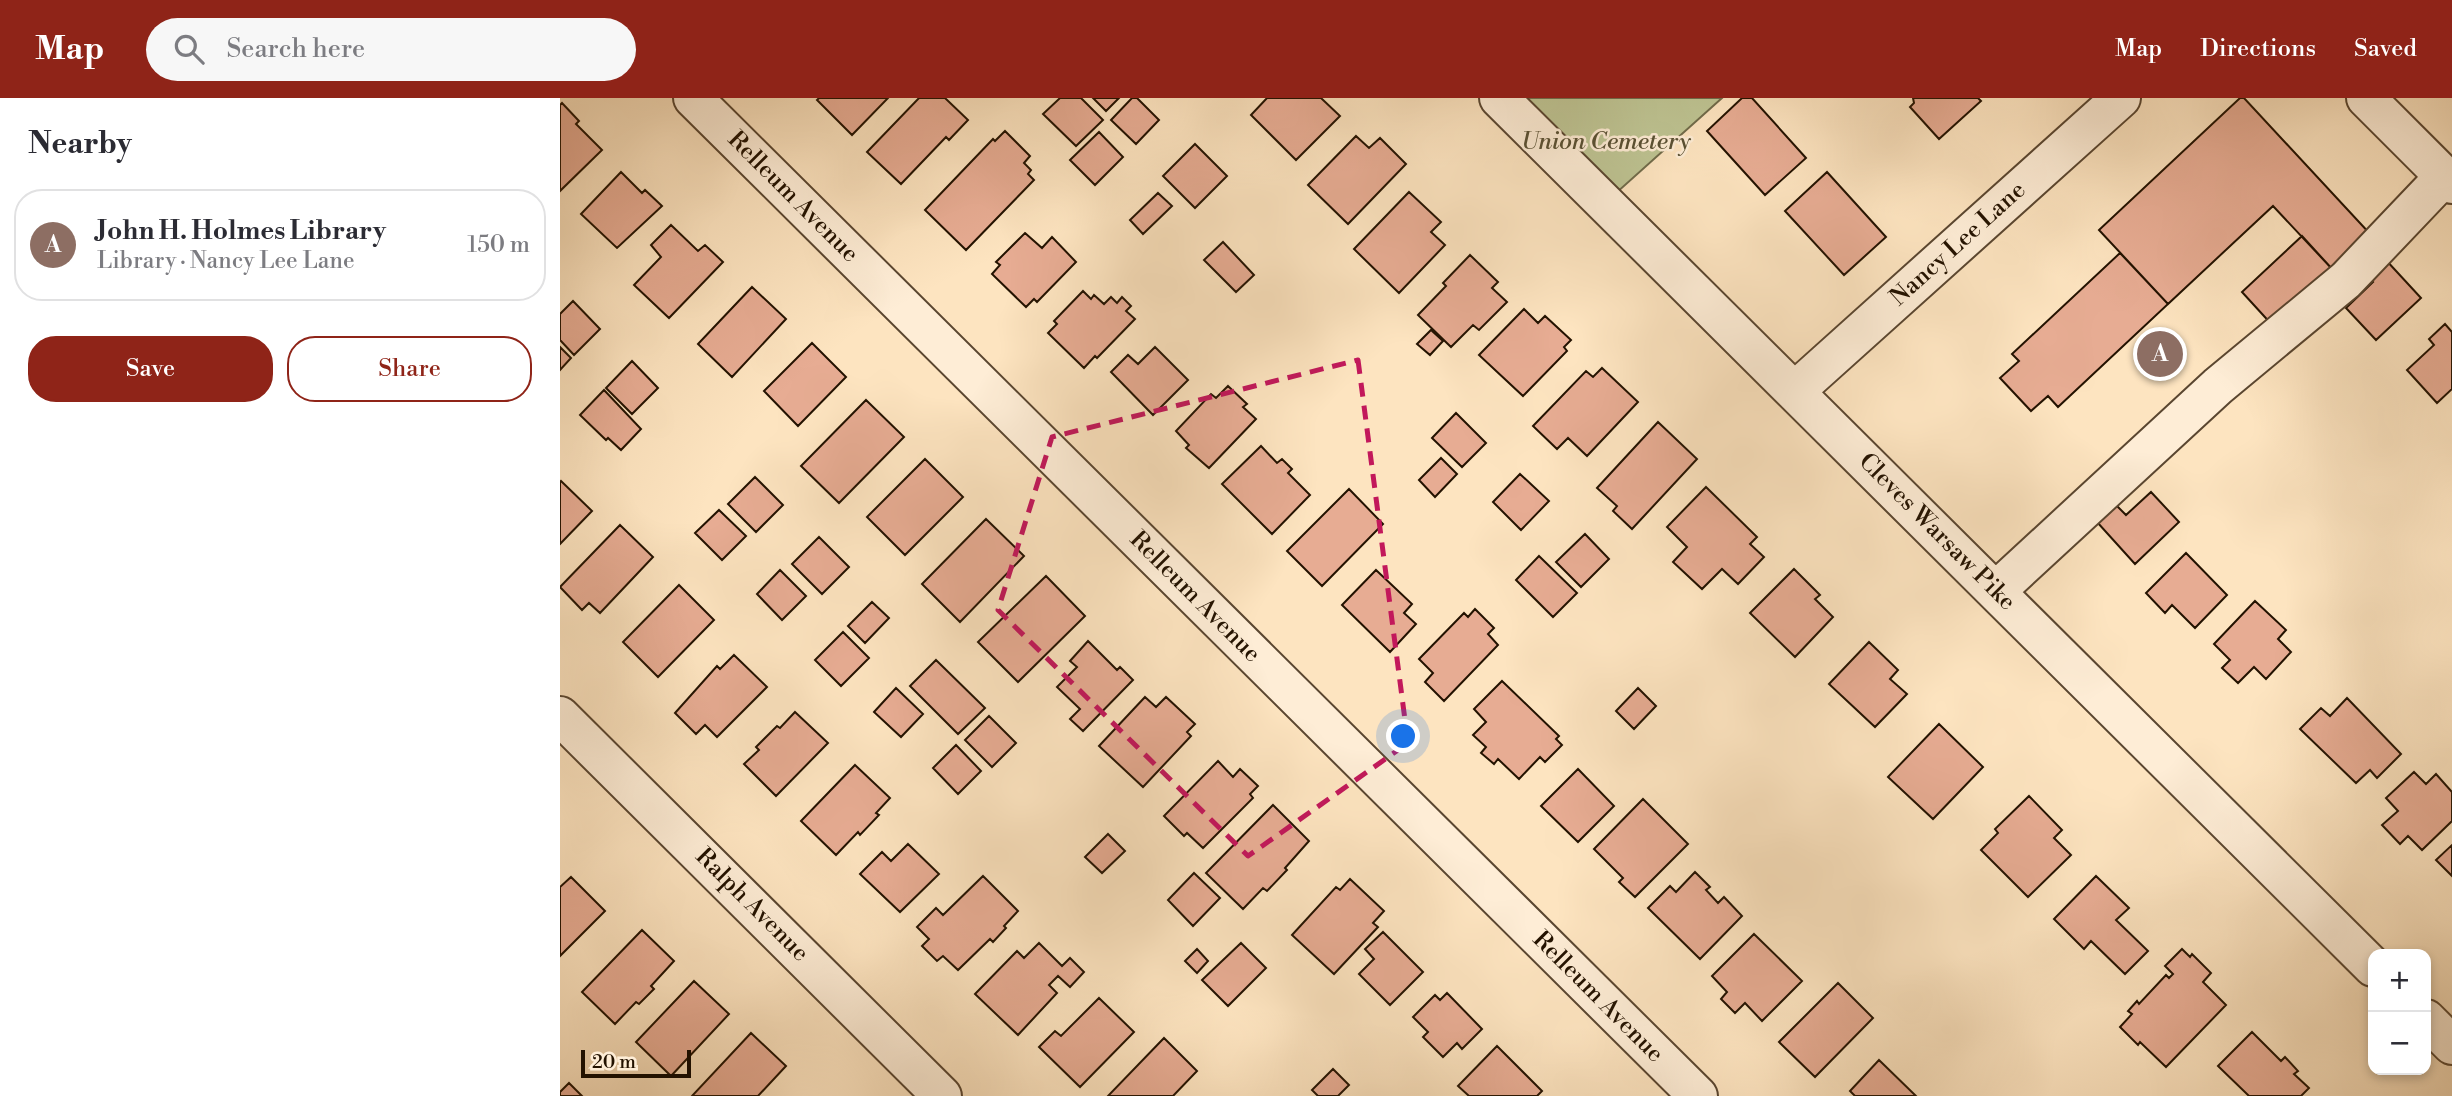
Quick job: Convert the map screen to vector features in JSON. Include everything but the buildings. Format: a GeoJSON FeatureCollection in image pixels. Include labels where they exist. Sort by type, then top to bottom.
{"type":"FeatureCollection","features":[{"type":"Feature","properties":{"kind":"street","name":"Relleum Avenue"},"geometry":{"type":"LineString","coordinates":[[693,98],[1698,1096]]}},
{"type":"Feature","properties":{"kind":"street","name":"Cleves Warsaw Pike"},"geometry":{"type":"LineString","coordinates":[[1499,98],[2368,962]]}},
{"type":"Feature","properties":{"kind":"street","name":"Nancy Lee Lane"},"geometry":{"type":"LineString","coordinates":[[1795,391],[2121,98]]}},
{"type":"Feature","properties":{"kind":"street"},"geometry":{"type":"LineString","coordinates":[[1996,591],[2218,386],[2346,280],[2448,180],[2366,98]]}},
{"type":"Feature","properties":{"kind":"street","name":"Ralph Avenue"},"geometry":{"type":"LineString","coordinates":[[560,716],[942,1096]]}},
{"type":"Feature","properties":{"kind":"street"},"geometry":{"type":"LineString","coordinates":[[2431,1024],[2452,1045]]}},
{"type":"Feature","properties":{"kind":"highlighted area"},"geometry":{"type":"Polygon","coordinates":[[[1358,360],[1408,743],[1248,856],[998,610],[1052,437],[1358,360]]]}},
{"type":"Feature","properties":{"kind":"green space","name":"Union Cemetery"},"geometry":{"type":"Polygon","coordinates":[[[1499,98],[1722,98],[1605,203],[1499,98]]]}},
{"type":"Feature","properties":{"kind":"place","name":"John H. Holmes Library"},"geometry":{"type":"Point","coordinates":[2160,354]}}]}
